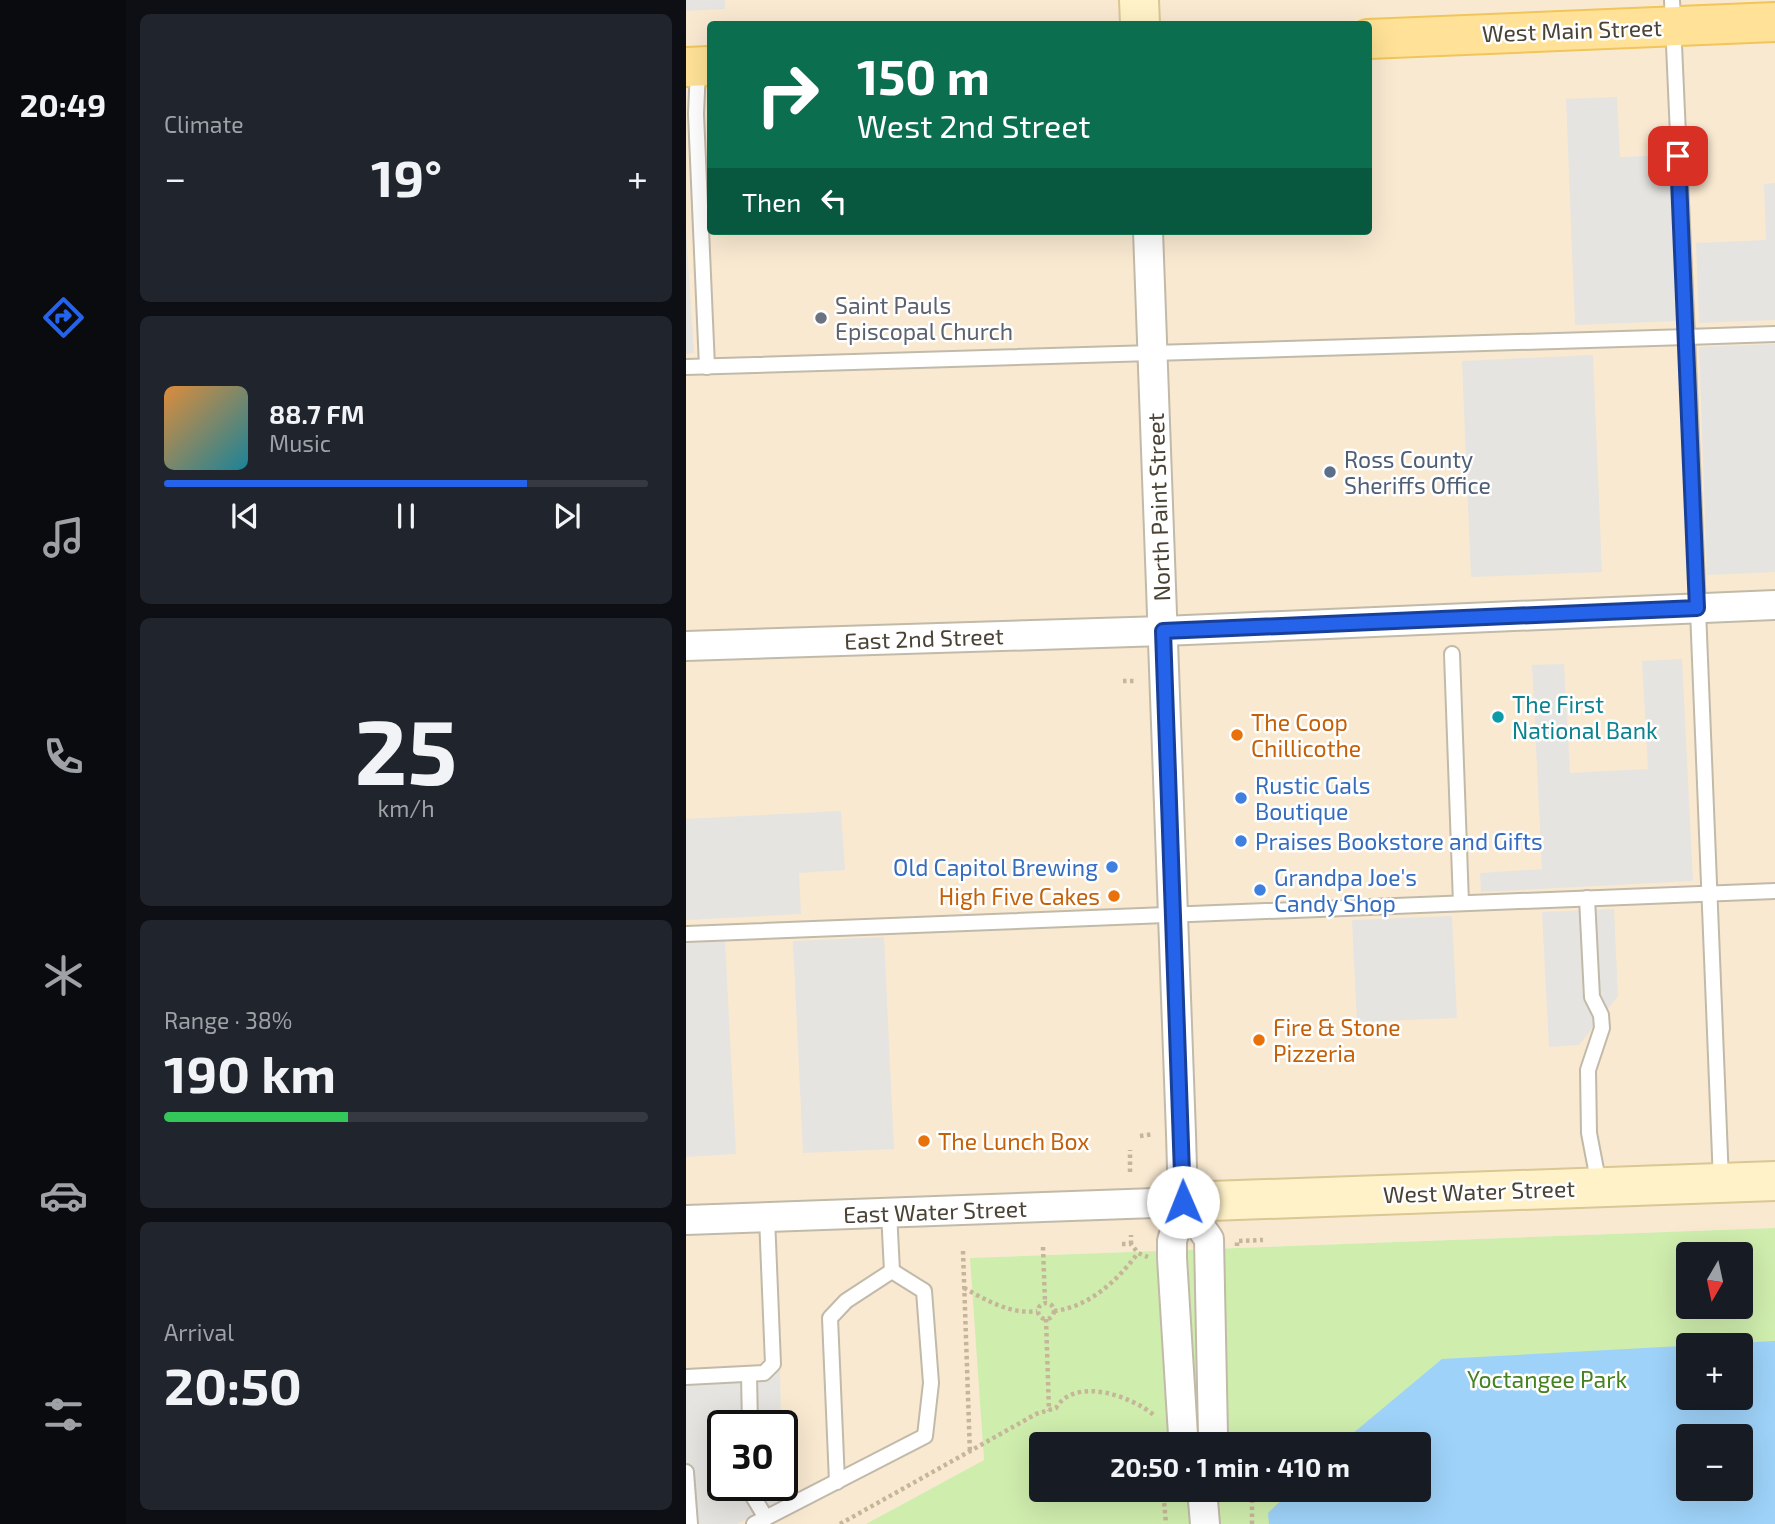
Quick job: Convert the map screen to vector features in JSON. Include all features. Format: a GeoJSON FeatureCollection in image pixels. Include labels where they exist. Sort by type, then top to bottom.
{"type":"FeatureCollection","features":[{"type":"Feature","properties":{"kind":"main road","name":"West Main Street"},"geometry":{"type":"LineString","coordinates":[[1372,39],[1672,13],[1775,22]]}},
{"type":"Feature","properties":{"kind":"street"},"geometry":{"type":"LineString","coordinates":[[1139,0],[1140,21]]}},
{"type":"Feature","properties":{"kind":"street","name":"North Paint Street"},"geometry":{"type":"LineString","coordinates":[[1148,235],[1183,1202],[1172,1241],[1183,1432]]}},
{"type":"Feature","properties":{"kind":"street","name":"East 2nd Street"},"geometry":{"type":"LineString","coordinates":[[686,646],[1163,631],[1775,605]]}},
{"type":"Feature","properties":{"kind":"street","name":"West Water Street"},"geometry":{"type":"LineString","coordinates":[[1183,1202],[1775,1181]]}},
{"type":"Feature","properties":{"kind":"street"},"geometry":{"type":"LineString","coordinates":[[1183,1202],[1209,1240],[1213,1432]]}},
{"type":"Feature","properties":{"kind":"street","name":"East Water Street"},"geometry":{"type":"LineString","coordinates":[[686,1220],[1183,1202]]}},
{"type":"Feature","properties":{"kind":"street"},"geometry":{"type":"LineString","coordinates":[[1203,1502],[1205,1524]]}},
{"type":"Feature","properties":{"kind":"lane"},"geometry":{"type":"LineString","coordinates":[[1672,13],[1721,1182]]}},
{"type":"Feature","properties":{"kind":"lane"},"geometry":{"type":"LineString","coordinates":[[698,66],[696,114],[707,367]]}},
{"type":"Feature","properties":{"kind":"lane"},"geometry":{"type":"LineString","coordinates":[[686,367],[1775,334]]}},
{"type":"Feature","properties":{"kind":"lane"},"geometry":{"type":"LineString","coordinates":[[1451,654],[1461,903]]}},
{"type":"Feature","properties":{"kind":"lane"},"geometry":{"type":"LineString","coordinates":[[686,934],[1173,912],[1775,891]]}},
{"type":"Feature","properties":{"kind":"lane"},"geometry":{"type":"LineString","coordinates":[[1587,898],[1592,997],[1601,1015],[1602,1028],[1588,1070],[1589,1133],[1599,1186]]}},
{"type":"Feature","properties":{"kind":"lane"},"geometry":{"type":"LineString","coordinates":[[889,1212],[892,1271]]}},
{"type":"Feature","properties":{"kind":"lane"},"geometry":{"type":"LineString","coordinates":[[686,1377],[764,1373],[773,1364],[768,1217]]}},
{"type":"Feature","properties":{"kind":"lane"},"geometry":{"type":"LineString","coordinates":[[754,1501],[760,1521],[925,1436],[931,1383],[924,1290],[892,1271]]}},
{"type":"Feature","properties":{"kind":"lane"},"geometry":{"type":"LineString","coordinates":[[837,1482],[830,1318],[846,1301],[892,1271]]}},
{"type":"Feature","properties":{"kind":"lane"},"geometry":{"type":"LineString","coordinates":[[749,1374],[750,1410]]}},
{"type":"Feature","properties":{"kind":"lane"},"geometry":{"type":"LineString","coordinates":[[686,1472],[690,1524]]}},
{"type":"Feature","properties":{"kind":"path"},"geometry":{"type":"LineString","coordinates":[[1124,681],[1137,681]]}},
{"type":"Feature","properties":{"kind":"path"},"geometry":{"type":"LineString","coordinates":[[1140,1136],[1153,1135]]}},
{"type":"Feature","properties":{"kind":"path"},"geometry":{"type":"LineString","coordinates":[[1130,1150],[1130,1171]]}},
{"type":"Feature","properties":{"kind":"path"},"geometry":{"type":"LineString","coordinates":[[1131,1234],[1131,1244],[1138,1253],[1152,1259]]}},
{"type":"Feature","properties":{"kind":"path"},"geometry":{"type":"LineString","coordinates":[[1235,1256],[1237,1241],[1263,1240]]}},
{"type":"Feature","properties":{"kind":"path"},"geometry":{"type":"LineString","coordinates":[[1122,1244],[1131,1244]]}},
{"type":"Feature","properties":{"kind":"path"},"geometry":{"type":"LineString","coordinates":[[1043,1247],[1045,1302]]}},
{"type":"Feature","properties":{"kind":"path"},"geometry":{"type":"LineString","coordinates":[[962,1251],[970,1454]]}},
{"type":"Feature","properties":{"kind":"path"},"geometry":{"type":"LineString","coordinates":[[1049,1411],[1046,1319],[1054,1311],[1072,1309],[1087,1301],[1113,1280],[1138,1253]]}},
{"type":"Feature","properties":{"kind":"path"},"geometry":{"type":"LineString","coordinates":[[964,1288],[992,1303],[1018,1311],[1037,1311]]}},
{"type":"Feature","properties":{"kind":"path"},"geometry":{"type":"LineString","coordinates":[[1046,1319],[1040,1317],[1037,1311],[1039,1305],[1045,1302],[1052,1305],[1054,1311]]}},
{"type":"Feature","properties":{"kind":"path"},"geometry":{"type":"LineString","coordinates":[[840,1524],[970,1454],[1037,1414],[1056,1408],[1063,1397],[1073,1392],[1097,1392],[1139,1405],[1158,1419]]}},
{"type":"Feature","properties":{"kind":"path"},"geometry":{"type":"LineString","coordinates":[[1164,1502],[1166,1524]]}},
{"type":"Feature","properties":{"kind":"path"},"geometry":{"type":"LineString","coordinates":[[1252,1502],[1252,1524]]}},
{"type":"Feature","properties":{"kind":"shaded area"},"geometry":{"type":"Polygon","coordinates":[[[686,0],[1775,0],[1775,1228],[971,1258],[984,1460],[866,1524],[686,1524],[686,0]]]}},
{"type":"Feature","properties":{"kind":"shaded area"},"geometry":{"type":"Polygon","coordinates":[[[686,0],[725,0],[725,9],[686,11],[686,0]]]}},
{"type":"Feature","properties":{"kind":"shaded area"},"geometry":{"type":"Polygon","coordinates":[[[1617,97],[1620,157],[1671,155],[1677,321],[1575,325],[1566,99],[1617,97]]]}},
{"type":"Feature","properties":{"kind":"shaded area"},"geometry":{"type":"Polygon","coordinates":[[[1775,183],[1775,320],[1699,323],[1696,243],[1766,240],[1764,184],[1775,183]]]}},
{"type":"Feature","properties":{"kind":"shaded area"},"geometry":{"type":"Polygon","coordinates":[[[686,230],[694,353],[686,354],[686,230]]]}},
{"type":"Feature","properties":{"kind":"shaded area"},"geometry":{"type":"Polygon","coordinates":[[[1775,344],[1775,572],[1707,575],[1699,347],[1775,344]]]}},
{"type":"Feature","properties":{"kind":"shaded area"},"geometry":{"type":"Polygon","coordinates":[[[1593,355],[1602,572],[1471,577],[1462,361],[1593,355]]]}},
{"type":"Feature","properties":{"kind":"shaded area"},"geometry":{"type":"Polygon","coordinates":[[[1682,659],[1693,881],[1481,892],[1480,873],[1542,869],[1532,665],[1564,664],[1570,773],[1648,769],[1642,661],[1682,659]]]}},
{"type":"Feature","properties":{"kind":"shaded area"},"geometry":{"type":"Polygon","coordinates":[[[841,811],[845,870],[799,873],[801,914],[686,920],[686,819],[841,811]]]}},
{"type":"Feature","properties":{"kind":"shaded area"},"geometry":{"type":"Polygon","coordinates":[[[1614,909],[1618,996],[1579,1045],[1549,1047],[1542,912],[1614,909]]]}},
{"type":"Feature","properties":{"kind":"shaded area"},"geometry":{"type":"Polygon","coordinates":[[[1452,916],[1457,1018],[1357,1022],[1352,920],[1452,916]]]}},
{"type":"Feature","properties":{"kind":"shaded area"},"geometry":{"type":"Polygon","coordinates":[[[884,937],[894,1149],[803,1153],[793,941],[884,937]]]}},
{"type":"Feature","properties":{"kind":"shaded area"},"geometry":{"type":"Polygon","coordinates":[[[725,940],[736,1154],[686,1157],[686,942],[725,940]]]}},
{"type":"Feature","properties":{"kind":"shaded area"},"geometry":{"type":"Polygon","coordinates":[[[780,1368],[781,1410],[707,1410],[707,1501],[783,1501],[737,1524],[686,1524],[686,1370],[780,1368]]]}},
{"type":"Feature","properties":{"kind":"green space","name":"Yoctangee Park"},"geometry":{"type":"Polygon","coordinates":[[[1775,1228],[1775,1524],[866,1524],[984,1460],[970,1258],[1775,1228]]]}},
{"type":"Feature","properties":{"kind":"water"},"geometry":{"type":"Polygon","coordinates":[[[1775,1341],[1775,1524],[1269,1524],[1268,1513],[1279,1502],[1431,1502],[1431,1432],[1354,1432],[1442,1359],[1676,1346],[1676,1410],[1753,1410],[1753,1342],[1775,1341]]]}},
{"type":"Feature","properties":{"kind":"place","name":"Saint Pauls Episcopal Church"},"geometry":{"type":"Point","coordinates":[821,318]}},
{"type":"Feature","properties":{"kind":"place","name":"Ross County Sheriffs Office"},"geometry":{"type":"Point","coordinates":[1330,472]}},
{"type":"Feature","properties":{"kind":"place","name":"The First National Bank"},"geometry":{"type":"Point","coordinates":[1498,717]}},
{"type":"Feature","properties":{"kind":"place","name":"The Coop Chillicothe"},"geometry":{"type":"Point","coordinates":[1237,735]}},
{"type":"Feature","properties":{"kind":"place","name":"Rustic Gals Boutique"},"geometry":{"type":"Point","coordinates":[1241,798]}},
{"type":"Feature","properties":{"kind":"place","name":"Praises Bookstore and Gifts"},"geometry":{"type":"Point","coordinates":[1241,841]}},
{"type":"Feature","properties":{"kind":"place","name":"Old Capitol Brewing"},"geometry":{"type":"Point","coordinates":[1112,867]}},
{"type":"Feature","properties":{"kind":"place","name":"Grandpa Joe's Candy Shop"},"geometry":{"type":"Point","coordinates":[1260,890]}},
{"type":"Feature","properties":{"kind":"place","name":"High Five Cakes"},"geometry":{"type":"Point","coordinates":[1114,896]}},
{"type":"Feature","properties":{"kind":"place","name":"Fire & Stone Pizzeria"},"geometry":{"type":"Point","coordinates":[1259,1040]}},
{"type":"Feature","properties":{"kind":"place","name":"The Lunch Box"},"geometry":{"type":"Point","coordinates":[924,1141]}},
{"type":"Feature","properties":{"kind":"route"},"geometry":{"type":"LineString","coordinates":[[1183,1202],[1163,631],[1697,608],[1678,156]]}}]}
